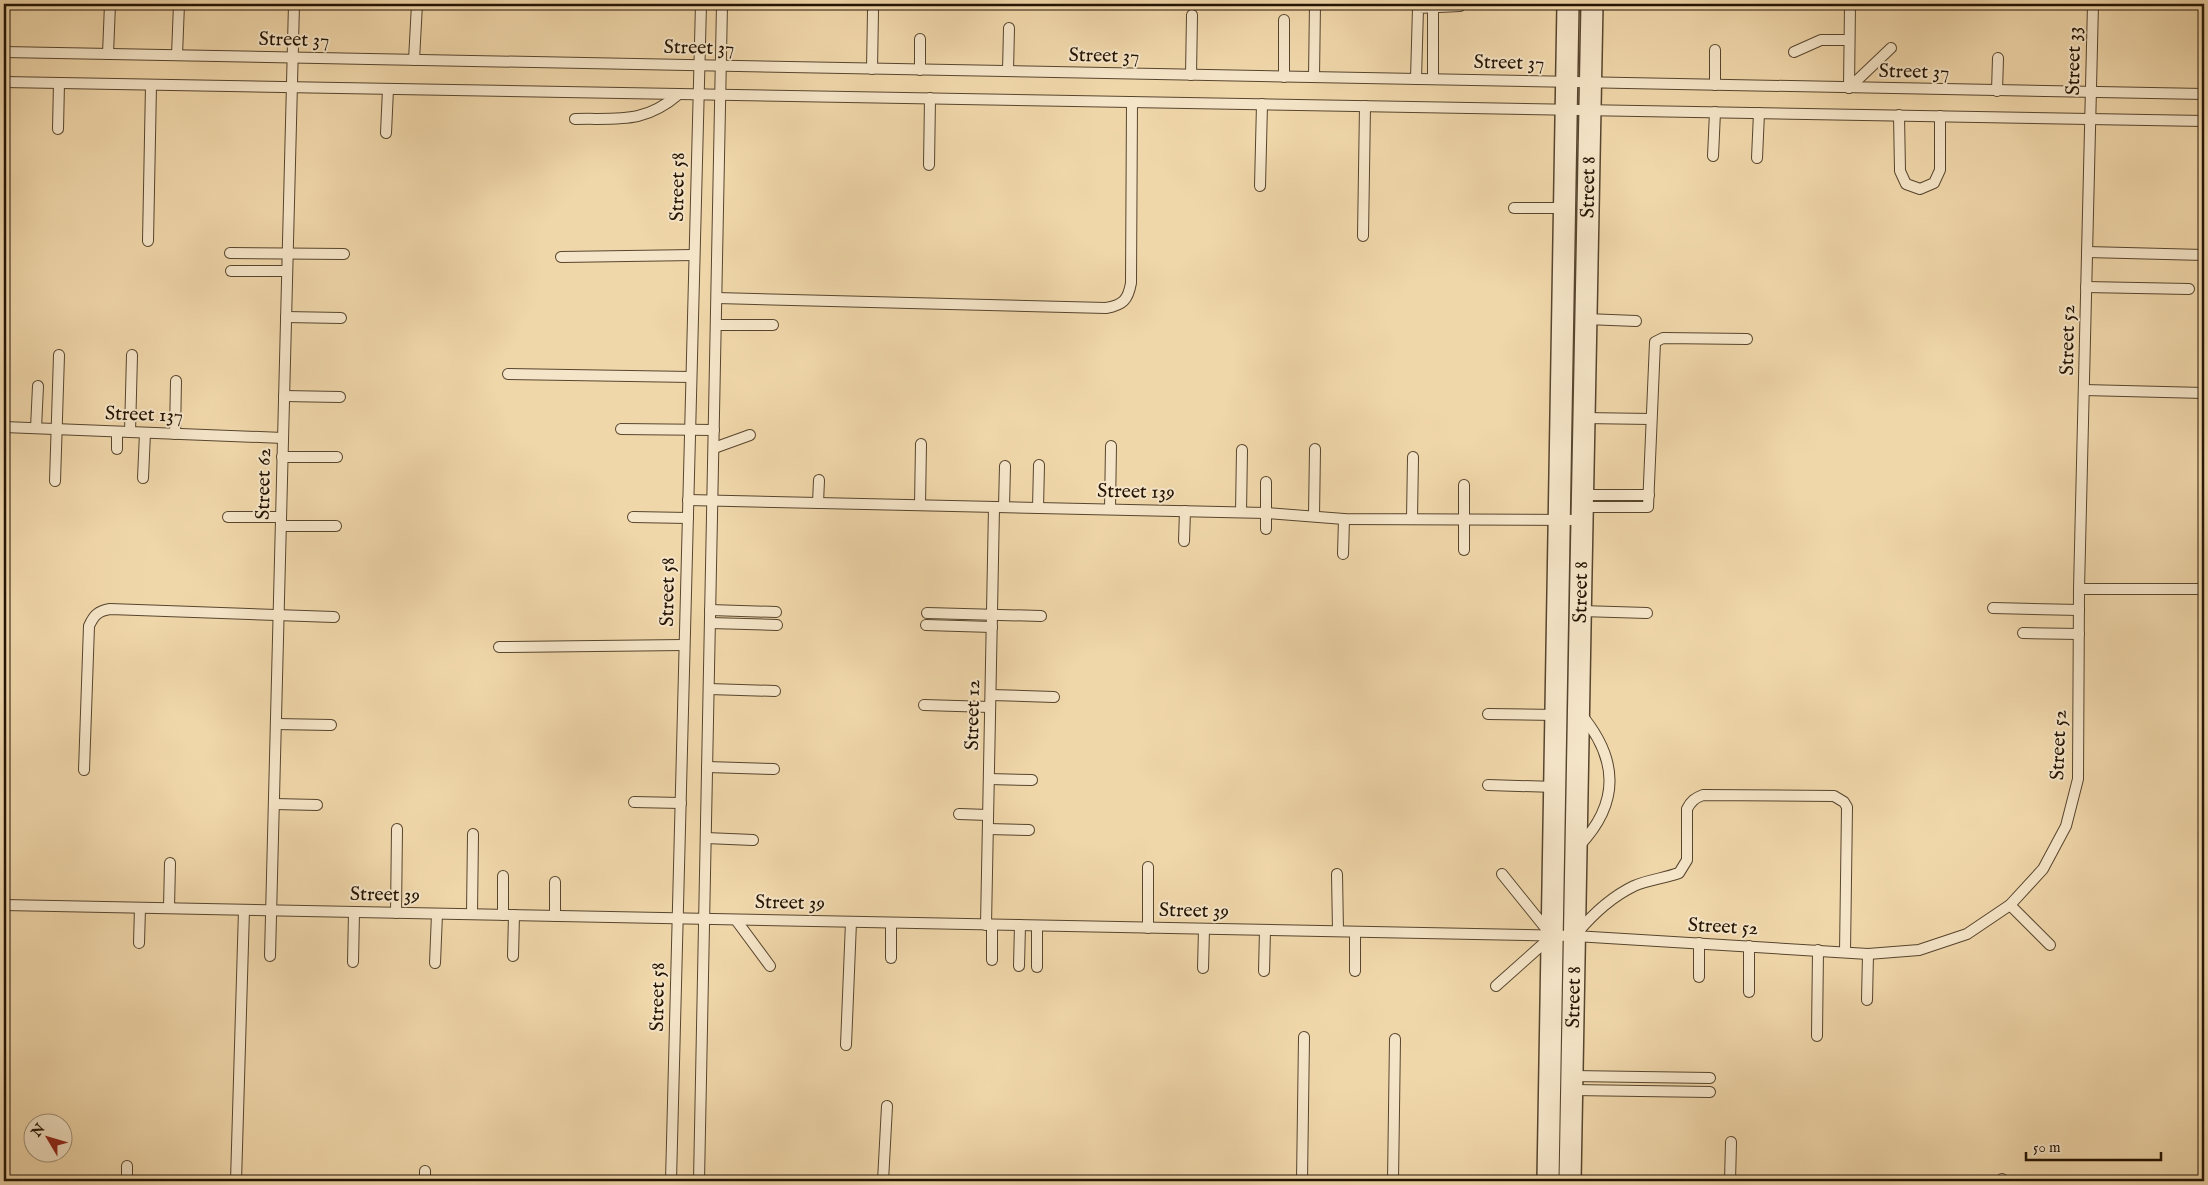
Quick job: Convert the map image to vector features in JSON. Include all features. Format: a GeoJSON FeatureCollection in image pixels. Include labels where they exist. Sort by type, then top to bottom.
{"type":"FeatureCollection","features":[{"type":"Feature","properties":{"kind":"street","name":"Street 8"},"geometry":{"type":"LineString","coordinates":[[1548,1181],[1568,4]]}},
{"type":"Feature","properties":{"kind":"street","name":"Street 8"},"geometry":{"type":"LineString","coordinates":[[1570,1181],[1575,936],[1574,850],[1580,712],[1592,4]]}},
{"type":"Feature","properties":{"kind":"lane"},"geometry":{"type":"LineString","coordinates":[[108,54],[110,4]]}},
{"type":"Feature","properties":{"kind":"lane"},"geometry":{"type":"LineString","coordinates":[[177,55],[179,4]]}},
{"type":"Feature","properties":{"kind":"lane","name":"Street 62"},"geometry":{"type":"LineString","coordinates":[[270,956],[294,4]]}},
{"type":"Feature","properties":{"kind":"lane"},"geometry":{"type":"LineString","coordinates":[[414,60],[417,4]]}},
{"type":"Feature","properties":{"kind":"lane","name":"Street 58"},"geometry":{"type":"LineString","coordinates":[[671,1181],[700,4]]}},
{"type":"Feature","properties":{"kind":"lane","name":"Street 58"},"geometry":{"type":"LineString","coordinates":[[699,1181],[722,4]]}},
{"type":"Feature","properties":{"kind":"lane"},"geometry":{"type":"LineString","coordinates":[[1314,77],[1315,4]]}},
{"type":"Feature","properties":{"kind":"lane"},"geometry":{"type":"LineString","coordinates":[[1849,88],[1850,4]]}},
{"type":"Feature","properties":{"kind":"lane","name":"Street 33"},"geometry":{"type":"LineString","coordinates":[[2090,119],[2093,4]]}},
{"type":"Feature","properties":{"kind":"lane"},"geometry":{"type":"LineString","coordinates":[[1433,79],[1434,6]]}},
{"type":"Feature","properties":{"kind":"lane"},"geometry":{"type":"LineString","coordinates":[[1416,79],[1417,11],[1420,7],[1460,6]]}},
{"type":"Feature","properties":{"kind":"lane"},"geometry":{"type":"LineString","coordinates":[[872,69],[873,11]]}},
{"type":"Feature","properties":{"kind":"lane"},"geometry":{"type":"LineString","coordinates":[[1191,75],[1192,15]]}},
{"type":"Feature","properties":{"kind":"lane"},"geometry":{"type":"LineString","coordinates":[[1284,20],[1284,77]]}},
{"type":"Feature","properties":{"kind":"lane"},"geometry":{"type":"LineString","coordinates":[[1008,71],[1009,28]]}},
{"type":"Feature","properties":{"kind":"lane"},"geometry":{"type":"LineString","coordinates":[[920,39],[920,70]]}},
{"type":"Feature","properties":{"kind":"lane"},"geometry":{"type":"LineString","coordinates":[[1794,52],[1821,40],[1849,40]]}},
{"type":"Feature","properties":{"kind":"lane"},"geometry":{"type":"LineString","coordinates":[[1849,88],[1891,48]]}},
{"type":"Feature","properties":{"kind":"lane"},"geometry":{"type":"LineString","coordinates":[[1715,50],[1715,85]]}},
{"type":"Feature","properties":{"kind":"lane","name":"Street 37"},"geometry":{"type":"LineString","coordinates":[[4,52],[2204,94]]}},
{"type":"Feature","properties":{"kind":"lane"},"geometry":{"type":"LineString","coordinates":[[1997,91],[1998,58]]}},
{"type":"Feature","properties":{"kind":"lane"},"geometry":{"type":"LineString","coordinates":[[4,82],[2204,121]]}},
{"type":"Feature","properties":{"kind":"lane"},"geometry":{"type":"LineString","coordinates":[[58,129],[59,83]]}},
{"type":"Feature","properties":{"kind":"lane"},"geometry":{"type":"LineString","coordinates":[[148,240],[151,85]]}},
{"type":"Feature","properties":{"kind":"lane"},"geometry":{"type":"LineString","coordinates":[[386,133],[388,89]]}},
{"type":"Feature","properties":{"kind":"lane"},"geometry":{"type":"LineString","coordinates":[[575,119],[633,118],[650,114],[666,105],[679,94]]}},
{"type":"Feature","properties":{"kind":"lane"},"geometry":{"type":"LineString","coordinates":[[929,165],[930,98]]}},
{"type":"Feature","properties":{"kind":"lane"},"geometry":{"type":"LineString","coordinates":[[717,298],[1106,308],[1120,306],[1129,296],[1131,283],[1132,102]]}},
{"type":"Feature","properties":{"kind":"lane"},"geometry":{"type":"LineString","coordinates":[[1260,186],[1262,104]]}},
{"type":"Feature","properties":{"kind":"lane"},"geometry":{"type":"LineString","coordinates":[[1363,236],[1365,106]]}},
{"type":"Feature","properties":{"kind":"lane"},"geometry":{"type":"LineString","coordinates":[[1713,156],[1715,112]]}},
{"type":"Feature","properties":{"kind":"lane"},"geometry":{"type":"LineString","coordinates":[[1757,158],[1758,113]]}},
{"type":"Feature","properties":{"kind":"lane"},"geometry":{"type":"LineString","coordinates":[[1899,115],[1900,171],[1906,184],[1920,189],[1934,183],[1940,170],[1940,116]]}},
{"type":"Feature","properties":{"kind":"lane","name":"Street 52"},"geometry":{"type":"LineString","coordinates":[[1575,936],[1868,954],[1919,950],[1967,934],[2010,905],[2043,869],[2066,826],[2078,779],[2079,610],[2090,119]]}},
{"type":"Feature","properties":{"kind":"lane"},"geometry":{"type":"LineString","coordinates":[[1514,208],[1564,208]]}},
{"type":"Feature","properties":{"kind":"lane"},"geometry":{"type":"LineString","coordinates":[[2087,252],[2204,255]]}},
{"type":"Feature","properties":{"kind":"lane"},"geometry":{"type":"LineString","coordinates":[[230,253],[344,254]]}},
{"type":"Feature","properties":{"kind":"lane"},"geometry":{"type":"LineString","coordinates":[[561,257],[694,256]]}},
{"type":"Feature","properties":{"kind":"lane"},"geometry":{"type":"LineString","coordinates":[[231,271],[287,271]]}},
{"type":"Feature","properties":{"kind":"lane"},"geometry":{"type":"LineString","coordinates":[[2086,287],[2189,289]]}},
{"type":"Feature","properties":{"kind":"lane"},"geometry":{"type":"LineString","coordinates":[[286,317],[341,318]]}},
{"type":"Feature","properties":{"kind":"lane"},"geometry":{"type":"LineString","coordinates":[[1586,319],[1636,321]]}},
{"type":"Feature","properties":{"kind":"lane"},"geometry":{"type":"LineString","coordinates":[[716,325],[773,326]]}},
{"type":"Feature","properties":{"kind":"lane"},"geometry":{"type":"LineString","coordinates":[[1582,507],[1648,507],[1654,345],[1659,339],[1747,339]]}},
{"type":"Feature","properties":{"kind":"lane"},"geometry":{"type":"LineString","coordinates":[[55,481],[59,355]]}},
{"type":"Feature","properties":{"kind":"lane"},"geometry":{"type":"LineString","coordinates":[[130,432],[132,355]]}},
{"type":"Feature","properties":{"kind":"lane"},"geometry":{"type":"LineString","coordinates":[[508,374],[691,377]]}},
{"type":"Feature","properties":{"kind":"lane"},"geometry":{"type":"LineString","coordinates":[[175,434],[176,381]]}},
{"type":"Feature","properties":{"kind":"lane"},"geometry":{"type":"LineString","coordinates":[[36,428],[38,386]]}},
{"type":"Feature","properties":{"kind":"lane"},"geometry":{"type":"LineString","coordinates":[[2084,390],[2204,393]]}},
{"type":"Feature","properties":{"kind":"lane"},"geometry":{"type":"LineString","coordinates":[[284,393],[340,394]]}},
{"type":"Feature","properties":{"kind":"lane"},"geometry":{"type":"LineString","coordinates":[[1584,418],[1651,420]]}},
{"type":"Feature","properties":{"kind":"lane","name":"Street 137"},"geometry":{"type":"LineString","coordinates":[[4,427],[283,438]]}},
{"type":"Feature","properties":{"kind":"lane"},"geometry":{"type":"LineString","coordinates":[[621,429],[714,430]]}},
{"type":"Feature","properties":{"kind":"lane"},"geometry":{"type":"LineString","coordinates":[[117,432],[117,450]]}},
{"type":"Feature","properties":{"kind":"lane"},"geometry":{"type":"LineString","coordinates":[[143,478],[144,433]]}},
{"type":"Feature","properties":{"kind":"lane"},"geometry":{"type":"LineString","coordinates":[[714,448],[750,435]]}},
{"type":"Feature","properties":{"kind":"lane"},"geometry":{"type":"LineString","coordinates":[[920,505],[921,444]]}},
{"type":"Feature","properties":{"kind":"lane"},"geometry":{"type":"LineString","coordinates":[[1110,446],[1110,509]]}},
{"type":"Feature","properties":{"kind":"lane"},"geometry":{"type":"LineString","coordinates":[[1314,516],[1315,449]]}},
{"type":"Feature","properties":{"kind":"lane"},"geometry":{"type":"LineString","coordinates":[[1241,512],[1242,450]]}},
{"type":"Feature","properties":{"kind":"lane"},"geometry":{"type":"LineString","coordinates":[[282,456],[337,457]]}},
{"type":"Feature","properties":{"kind":"lane"},"geometry":{"type":"LineString","coordinates":[[1412,519],[1413,457]]}},
{"type":"Feature","properties":{"kind":"lane"},"geometry":{"type":"LineString","coordinates":[[1038,465],[1038,508]]}},
{"type":"Feature","properties":{"kind":"lane","name":"Street 12"},"geometry":{"type":"LineString","coordinates":[[992,960],[988,815],[992,615],[999,507],[1005,466]]}},
{"type":"Feature","properties":{"kind":"lane"},"geometry":{"type":"LineString","coordinates":[[818,503],[819,480]]}},
{"type":"Feature","properties":{"kind":"lane"},"geometry":{"type":"LineString","coordinates":[[1266,482],[1266,529]]}},
{"type":"Feature","properties":{"kind":"lane"},"geometry":{"type":"LineString","coordinates":[[1464,485],[1464,550]]}},
{"type":"Feature","properties":{"kind":"lane"},"geometry":{"type":"LineString","coordinates":[[1582,507],[1649,495]]}},
{"type":"Feature","properties":{"kind":"lane","name":"Street 139"},"geometry":{"type":"LineString","coordinates":[[688,500],[1241,512],[1344,519],[1559,519],[1582,507]]}},
{"type":"Feature","properties":{"kind":"lane"},"geometry":{"type":"LineString","coordinates":[[1184,541],[1185,511]]}},
{"type":"Feature","properties":{"kind":"lane"},"geometry":{"type":"LineString","coordinates":[[228,516],[336,526]]}},
{"type":"Feature","properties":{"kind":"lane"},"geometry":{"type":"LineString","coordinates":[[634,518],[688,518]]}},
{"type":"Feature","properties":{"kind":"lane"},"geometry":{"type":"LineString","coordinates":[[1343,554],[1344,519]]}},
{"type":"Feature","properties":{"kind":"lane"},"geometry":{"type":"LineString","coordinates":[[2080,589],[2204,589]]}},
{"type":"Feature","properties":{"kind":"lane"},"geometry":{"type":"LineString","coordinates":[[1993,608],[2079,610]]}},
{"type":"Feature","properties":{"kind":"lane"},"geometry":{"type":"LineString","coordinates":[[84,770],[89,626],[93,617],[100,611],[110,609],[334,617]]}},
{"type":"Feature","properties":{"kind":"lane"},"geometry":{"type":"LineString","coordinates":[[710,610],[776,612]]}},
{"type":"Feature","properties":{"kind":"lane"},"geometry":{"type":"LineString","coordinates":[[1581,611],[1647,613]]}},
{"type":"Feature","properties":{"kind":"lane"},"geometry":{"type":"LineString","coordinates":[[926,614],[1041,616]]}},
{"type":"Feature","properties":{"kind":"lane"},"geometry":{"type":"LineString","coordinates":[[710,623],[776,625]]}},
{"type":"Feature","properties":{"kind":"lane"},"geometry":{"type":"LineString","coordinates":[[926,625],[992,627]]}},
{"type":"Feature","properties":{"kind":"lane"},"geometry":{"type":"LineString","coordinates":[[2024,633],[2079,634]]}},
{"type":"Feature","properties":{"kind":"lane"},"geometry":{"type":"LineString","coordinates":[[499,647],[684,645]]}},
{"type":"Feature","properties":{"kind":"lane"},"geometry":{"type":"LineString","coordinates":[[709,689],[775,691]]}},
{"type":"Feature","properties":{"kind":"lane"},"geometry":{"type":"LineString","coordinates":[[991,695],[1054,697]]}},
{"type":"Feature","properties":{"kind":"lane"},"geometry":{"type":"LineString","coordinates":[[924,705],[990,707]]}},
{"type":"Feature","properties":{"kind":"lane"},"geometry":{"type":"LineString","coordinates":[[1574,850],[1593,832],[1605,808],[1610,782],[1607,756],[1596,732],[1580,712]]}},
{"type":"Feature","properties":{"kind":"lane"},"geometry":{"type":"LineString","coordinates":[[1488,714],[1556,716]]}},
{"type":"Feature","properties":{"kind":"lane"},"geometry":{"type":"LineString","coordinates":[[276,724],[331,725]]}},
{"type":"Feature","properties":{"kind":"lane"},"geometry":{"type":"LineString","coordinates":[[707,767],[774,769]]}},
{"type":"Feature","properties":{"kind":"lane"},"geometry":{"type":"LineString","coordinates":[[989,779],[1032,780]]}},
{"type":"Feature","properties":{"kind":"lane"},"geometry":{"type":"LineString","coordinates":[[1488,785],[1555,787]]}},
{"type":"Feature","properties":{"kind":"lane"},"geometry":{"type":"LineString","coordinates":[[1575,936],[1593,914],[1613,899],[1634,886],[1679,873],[1685,867],[1687,860],[1687,809],[1690,802],[1696,797],[1703,795],[1834,796],[1844,802],[1847,807],[1845,952]]}},
{"type":"Feature","properties":{"kind":"lane"},"geometry":{"type":"LineString","coordinates":[[634,802],[680,803]]}},
{"type":"Feature","properties":{"kind":"lane"},"geometry":{"type":"LineString","coordinates":[[274,804],[317,805]]}},
{"type":"Feature","properties":{"kind":"lane"},"geometry":{"type":"LineString","coordinates":[[959,814],[988,815]]}},
{"type":"Feature","properties":{"kind":"lane"},"geometry":{"type":"LineString","coordinates":[[396,913],[397,829]]}},
{"type":"Feature","properties":{"kind":"lane"},"geometry":{"type":"LineString","coordinates":[[988,829],[1028,830]]}},
{"type":"Feature","properties":{"kind":"lane"},"geometry":{"type":"LineString","coordinates":[[472,914],[473,834]]}},
{"type":"Feature","properties":{"kind":"lane"},"geometry":{"type":"LineString","coordinates":[[706,838],[753,840]]}},
{"type":"Feature","properties":{"kind":"lane"},"geometry":{"type":"LineString","coordinates":[[169,908],[170,863]]}},
{"type":"Feature","properties":{"kind":"lane"},"geometry":{"type":"LineString","coordinates":[[1148,867],[1148,928]]}},
{"type":"Feature","properties":{"kind":"lane"},"geometry":{"type":"LineString","coordinates":[[1337,874],[1338,932]]}},
{"type":"Feature","properties":{"kind":"lane"},"geometry":{"type":"LineString","coordinates":[[1496,986],[1552,936],[1502,874]]}},
{"type":"Feature","properties":{"kind":"lane"},"geometry":{"type":"LineString","coordinates":[[503,876],[512,956]]}},
{"type":"Feature","properties":{"kind":"lane"},"geometry":{"type":"LineString","coordinates":[[555,882],[555,916]]}},
{"type":"Feature","properties":{"kind":"lane","name":"Street 39"},"geometry":{"type":"LineString","coordinates":[[4,905],[1575,936]]}},
{"type":"Feature","properties":{"kind":"lane"},"geometry":{"type":"LineString","coordinates":[[2010,905],[2050,945]]}},
{"type":"Feature","properties":{"kind":"lane"},"geometry":{"type":"LineString","coordinates":[[139,943],[140,908]]}},
{"type":"Feature","properties":{"kind":"lane"},"geometry":{"type":"LineString","coordinates":[[236,1181],[244,910]]}},
{"type":"Feature","properties":{"kind":"lane"},"geometry":{"type":"LineString","coordinates":[[353,962],[354,912]]}},
{"type":"Feature","properties":{"kind":"lane"},"geometry":{"type":"LineString","coordinates":[[435,963],[437,914]]}},
{"type":"Feature","properties":{"kind":"lane"},"geometry":{"type":"LineString","coordinates":[[736,920],[770,966]]}},
{"type":"Feature","properties":{"kind":"lane"},"geometry":{"type":"LineString","coordinates":[[846,1045],[851,922]]}},
{"type":"Feature","properties":{"kind":"lane"},"geometry":{"type":"LineString","coordinates":[[891,923],[891,958]]}},
{"type":"Feature","properties":{"kind":"lane"},"geometry":{"type":"LineString","coordinates":[[1020,925],[1020,966]]}},
{"type":"Feature","properties":{"kind":"lane"},"geometry":{"type":"LineString","coordinates":[[1036,967],[1037,926]]}},
{"type":"Feature","properties":{"kind":"lane"},"geometry":{"type":"LineString","coordinates":[[1203,968],[1204,929]]}},
{"type":"Feature","properties":{"kind":"lane"},"geometry":{"type":"LineString","coordinates":[[1264,971],[1265,930]]}},
{"type":"Feature","properties":{"kind":"lane"},"geometry":{"type":"LineString","coordinates":[[1355,932],[1355,971]]}},
{"type":"Feature","properties":{"kind":"lane"},"geometry":{"type":"LineString","coordinates":[[1699,943],[1699,977]]}},
{"type":"Feature","properties":{"kind":"lane"},"geometry":{"type":"LineString","coordinates":[[1749,992],[1750,946]]}},
{"type":"Feature","properties":{"kind":"lane"},"geometry":{"type":"LineString","coordinates":[[1817,1036],[1818,950]]}},
{"type":"Feature","properties":{"kind":"lane"},"geometry":{"type":"LineString","coordinates":[[1867,1000],[1868,954]]}},
{"type":"Feature","properties":{"kind":"lane"},"geometry":{"type":"LineString","coordinates":[[1302,1181],[1304,1037]]}},
{"type":"Feature","properties":{"kind":"lane"},"geometry":{"type":"LineString","coordinates":[[1393,1181],[1395,1039]]}},
{"type":"Feature","properties":{"kind":"lane"},"geometry":{"type":"LineString","coordinates":[[1572,1083],[1710,1078]]}},
{"type":"Feature","properties":{"kind":"lane"},"geometry":{"type":"LineString","coordinates":[[1572,1083],[1710,1092]]}},
{"type":"Feature","properties":{"kind":"lane"},"geometry":{"type":"LineString","coordinates":[[883,1181],[887,1106]]}},
{"type":"Feature","properties":{"kind":"lane"},"geometry":{"type":"LineString","coordinates":[[1730,1181],[1731,1142]]}},
{"type":"Feature","properties":{"kind":"lane"},"geometry":{"type":"LineString","coordinates":[[127,1181],[128,1166]]}}]}
